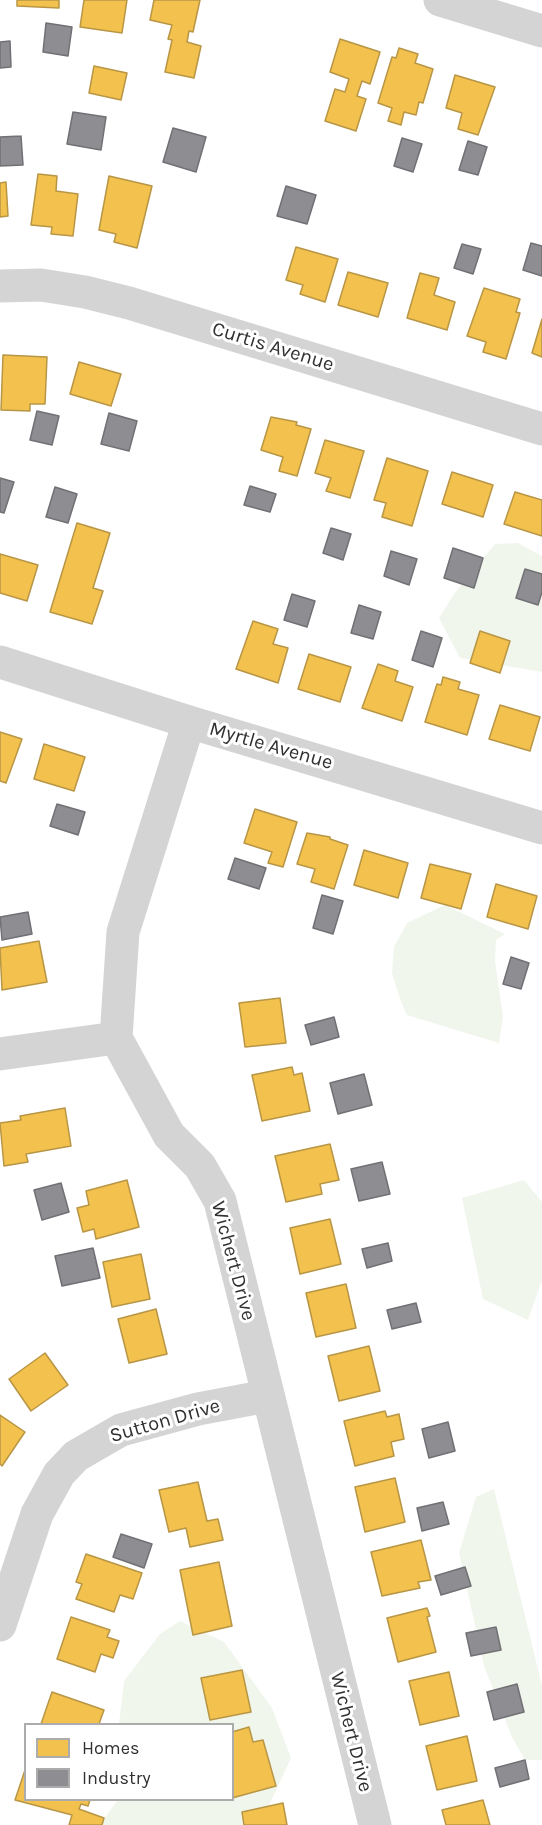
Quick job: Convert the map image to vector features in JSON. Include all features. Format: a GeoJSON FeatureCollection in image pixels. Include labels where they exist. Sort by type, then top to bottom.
{"type":"FeatureCollection","features":[{"type":"Feature","properties":{"kind":"street"},"geometry":{"type":"LineString","coordinates":[[440,0],[542,31]]}},
{"type":"Feature","properties":{"kind":"street","name":"Curtis Avenue"},"geometry":{"type":"LineString","coordinates":[[0,286],[41,285],[118,300],[542,429]]}},
{"type":"Feature","properties":{"kind":"street","name":"Myrtle Avenue"},"geometry":{"type":"LineString","coordinates":[[0,662],[189,722],[542,828]]}},
{"type":"Feature","properties":{"kind":"street"},"geometry":{"type":"LineString","coordinates":[[0,1054],[116,1038],[123,932],[189,722]]}},
{"type":"Feature","properties":{"kind":"street","name":"Wichert Drive"},"geometry":{"type":"LineString","coordinates":[[116,1038],[169,1134],[200,1166],[220,1201],[375,1825]]}},
{"type":"Feature","properties":{"kind":"street","name":"Sutton Drive"},"geometry":{"type":"LineString","coordinates":[[0,1625],[37,1514],[60,1474],[76,1456],[121,1431],[198,1409],[267,1396]]}},
{"type":"Feature","properties":{"kind":"shaded area"},"geometry":{"type":"Polygon","coordinates":[[[518,543],[542,556],[542,672],[460,658],[439,618],[454,594],[495,544],[518,543]]]}},
{"type":"Feature","properties":{"kind":"shaded area"},"geometry":{"type":"Polygon","coordinates":[[[445,905],[505,934],[496,940],[495,961],[503,1017],[499,1043],[407,1015],[400,999],[392,973],[394,947],[407,923],[445,905]]]}},
{"type":"Feature","properties":{"kind":"shaded area"},"geometry":{"type":"Polygon","coordinates":[[[524,1180],[542,1202],[542,1280],[528,1320],[483,1299],[462,1198],[524,1180]]]}},
{"type":"Feature","properties":{"kind":"shaded area"},"geometry":{"type":"Polygon","coordinates":[[[494,1489],[542,1686],[542,1760],[525,1760],[512,1737],[484,1666],[459,1553],[476,1497],[494,1489]]]}},
{"type":"Feature","properties":{"kind":"shaded area"},"geometry":{"type":"Polygon","coordinates":[[[180,1621],[224,1642],[272,1708],[291,1758],[260,1825],[99,1825],[117,1801],[234,1801],[234,1723],[119,1723],[124,1681],[160,1634],[180,1621]]]}},
{"type":"Feature","properties":{"kind":"building: Homes"},"geometry":{"type":"Polygon","coordinates":[[[17,0],[59,0],[59,8],[17,6],[17,0]]]}},
{"type":"Feature","properties":{"kind":"building: Homes"},"geometry":{"type":"Polygon","coordinates":[[[84,0],[127,0],[122,33],[80,27],[84,0]]]}},
{"type":"Feature","properties":{"kind":"building: Homes"},"geometry":{"type":"Polygon","coordinates":[[[154,0],[200,0],[193,32],[189,31],[187,42],[201,46],[194,78],[165,72],[172,40],[168,39],[172,25],[150,20],[154,0]]]}},
{"type":"Feature","properties":{"kind":"building: Homes"},"geometry":{"type":"Polygon","coordinates":[[[340,39],[380,52],[370,84],[362,81],[357,96],[366,99],[356,131],[325,121],[335,89],[345,92],[349,79],[330,72],[340,39]]]}},
{"type":"Feature","properties":{"kind":"building: Homes"},"geometry":{"type":"Polygon","coordinates":[[[399,48],[418,54],[415,63],[433,69],[423,103],[419,102],[416,115],[404,112],[401,125],[388,121],[392,108],[378,103],[392,57],[396,58],[399,48]]]}},
{"type":"Feature","properties":{"kind":"building: Homes"},"geometry":{"type":"Polygon","coordinates":[[[94,66],[127,73],[121,100],[89,93],[94,66]]]}},
{"type":"Feature","properties":{"kind":"building: Homes"},"geometry":{"type":"Polygon","coordinates":[[[455,75],[495,87],[478,135],[458,129],[462,113],[446,108],[455,75]]]}},
{"type":"Feature","properties":{"kind":"building: Homes"},"geometry":{"type":"Polygon","coordinates":[[[38,174],[57,176],[56,191],[78,194],[73,236],[51,234],[52,227],[31,225],[38,174]]]}},
{"type":"Feature","properties":{"kind":"building: Homes"},"geometry":{"type":"Polygon","coordinates":[[[109,176],[152,186],[137,248],[114,242],[116,234],[99,230],[109,176]]]}},
{"type":"Feature","properties":{"kind":"building: Homes"},"geometry":{"type":"Polygon","coordinates":[[[6,182],[8,216],[0,217],[0,183],[6,182]]]}},
{"type":"Feature","properties":{"kind":"building: Homes"},"geometry":{"type":"Polygon","coordinates":[[[296,247],[338,259],[325,302],[300,294],[303,285],[286,280],[296,247]]]}},
{"type":"Feature","properties":{"kind":"building: Homes"},"geometry":{"type":"Polygon","coordinates":[[[348,272],[388,283],[378,317],[338,305],[348,272]]]}},
{"type":"Feature","properties":{"kind":"building: Homes"},"geometry":{"type":"Polygon","coordinates":[[[420,273],[439,278],[434,295],[455,302],[447,330],[407,318],[420,273]]]}},
{"type":"Feature","properties":{"kind":"building: Homes"},"geometry":{"type":"Polygon","coordinates":[[[484,288],[520,299],[516,312],[520,313],[506,359],[483,352],[486,342],[467,336],[484,288]]]}},
{"type":"Feature","properties":{"kind":"building: Homes"},"geometry":{"type":"Polygon","coordinates":[[[542,319],[542,357],[532,353],[542,319]]]}},
{"type":"Feature","properties":{"kind":"building: Homes"},"geometry":{"type":"Polygon","coordinates":[[[3,355],[47,357],[45,404],[30,404],[30,411],[1,410],[3,355]]]}},
{"type":"Feature","properties":{"kind":"building: Homes"},"geometry":{"type":"Polygon","coordinates":[[[79,362],[121,374],[111,406],[70,394],[79,362]]]}},
{"type":"Feature","properties":{"kind":"building: Homes"},"geometry":{"type":"Polygon","coordinates":[[[271,417],[297,422],[296,425],[311,429],[297,476],[279,471],[283,457],[261,450],[271,417]]]}},
{"type":"Feature","properties":{"kind":"building: Homes"},"geometry":{"type":"Polygon","coordinates":[[[325,440],[364,451],[350,498],[326,491],[331,478],[315,473],[325,440]]]}},
{"type":"Feature","properties":{"kind":"building: Homes"},"geometry":{"type":"Polygon","coordinates":[[[387,458],[428,471],[412,526],[382,517],[386,503],[374,500],[387,458]]]}},
{"type":"Feature","properties":{"kind":"building: Homes"},"geometry":{"type":"Polygon","coordinates":[[[452,472],[493,485],[483,517],[442,504],[452,472]]]}},
{"type":"Feature","properties":{"kind":"building: Homes"},"geometry":{"type":"Polygon","coordinates":[[[515,492],[542,500],[542,536],[504,524],[515,492]]]}},
{"type":"Feature","properties":{"kind":"building: Homes"},"geometry":{"type":"Polygon","coordinates":[[[77,523],[110,533],[93,588],[103,591],[92,624],[50,612],[77,523]]]}},
{"type":"Feature","properties":{"kind":"building: Homes"},"geometry":{"type":"Polygon","coordinates":[[[0,554],[38,565],[27,601],[0,593],[0,554]]]}},
{"type":"Feature","properties":{"kind":"building: Homes"},"geometry":{"type":"Polygon","coordinates":[[[253,621],[278,629],[273,644],[288,648],[278,683],[236,669],[253,621]]]}},
{"type":"Feature","properties":{"kind":"building: Homes"},"geometry":{"type":"Polygon","coordinates":[[[480,631],[510,641],[500,673],[470,663],[480,631]]]}},
{"type":"Feature","properties":{"kind":"building: Homes"},"geometry":{"type":"Polygon","coordinates":[[[309,654],[351,667],[340,702],[298,689],[309,654]]]}},
{"type":"Feature","properties":{"kind":"building: Homes"},"geometry":{"type":"Polygon","coordinates":[[[378,664],[398,671],[395,681],[413,687],[402,721],[362,708],[378,664]]]}},
{"type":"Feature","properties":{"kind":"building: Homes"},"geometry":{"type":"Polygon","coordinates":[[[443,677],[460,682],[458,689],[479,695],[467,735],[425,722],[437,684],[441,685],[443,677]]]}},
{"type":"Feature","properties":{"kind":"building: Homes"},"geometry":{"type":"Polygon","coordinates":[[[500,705],[540,717],[530,751],[489,739],[500,705]]]}},
{"type":"Feature","properties":{"kind":"building: Homes"},"geometry":{"type":"Polygon","coordinates":[[[0,732],[22,739],[6,783],[0,781],[0,732]]]}},
{"type":"Feature","properties":{"kind":"building: Homes"},"geometry":{"type":"Polygon","coordinates":[[[44,744],[85,757],[74,791],[34,779],[44,744]]]}},
{"type":"Feature","properties":{"kind":"building: Homes"},"geometry":{"type":"Polygon","coordinates":[[[255,809],[297,822],[283,867],[268,863],[272,852],[244,843],[255,809]]]}},
{"type":"Feature","properties":{"kind":"building: Homes"},"geometry":{"type":"Polygon","coordinates":[[[307,833],[330,837],[330,839],[348,845],[334,889],[311,882],[315,869],[297,864],[307,833]]]}},
{"type":"Feature","properties":{"kind":"building: Homes"},"geometry":{"type":"Polygon","coordinates":[[[364,850],[408,863],[398,898],[354,885],[364,850]]]}},
{"type":"Feature","properties":{"kind":"building: Homes"},"geometry":{"type":"Polygon","coordinates":[[[430,864],[471,874],[461,909],[421,898],[430,864]]]}},
{"type":"Feature","properties":{"kind":"building: Homes"},"geometry":{"type":"Polygon","coordinates":[[[496,884],[537,896],[528,929],[487,917],[496,884]]]}},
{"type":"Feature","properties":{"kind":"building: Homes"},"geometry":{"type":"Polygon","coordinates":[[[39,941],[47,982],[2,990],[0,948],[39,941]]]}},
{"type":"Feature","properties":{"kind":"building: Homes"},"geometry":{"type":"Polygon","coordinates":[[[280,998],[286,1043],[245,1047],[239,1003],[280,998]]]}},
{"type":"Feature","properties":{"kind":"building: Homes"},"geometry":{"type":"Polygon","coordinates":[[[292,1067],[294,1075],[302,1073],[310,1111],[262,1121],[252,1075],[292,1067]]]}},
{"type":"Feature","properties":{"kind":"building: Homes"},"geometry":{"type":"Polygon","coordinates":[[[65,1108],[71,1146],[26,1154],[28,1162],[4,1166],[0,1123],[21,1120],[20,1116],[65,1108]]]}},
{"type":"Feature","properties":{"kind":"building: Homes"},"geometry":{"type":"Polygon","coordinates":[[[330,1144],[339,1180],[320,1184],[322,1194],[286,1202],[275,1156],[330,1144]]]}},
{"type":"Feature","properties":{"kind":"building: Homes"},"geometry":{"type":"Polygon","coordinates":[[[127,1180],[139,1227],[96,1239],[94,1229],[83,1232],[77,1208],[89,1205],[86,1191],[127,1180]]]}},
{"type":"Feature","properties":{"kind":"building: Homes"},"geometry":{"type":"Polygon","coordinates":[[[330,1219],[341,1264],[300,1274],[290,1228],[330,1219]]]}},
{"type":"Feature","properties":{"kind":"building: Homes"},"geometry":{"type":"Polygon","coordinates":[[[141,1254],[150,1299],[112,1307],[103,1262],[141,1254]]]}},
{"type":"Feature","properties":{"kind":"building: Homes"},"geometry":{"type":"Polygon","coordinates":[[[346,1284],[356,1328],[316,1337],[306,1293],[346,1284]]]}},
{"type":"Feature","properties":{"kind":"building: Homes"},"geometry":{"type":"Polygon","coordinates":[[[156,1309],[167,1354],[129,1363],[118,1319],[156,1309]]]}},
{"type":"Feature","properties":{"kind":"building: Homes"},"geometry":{"type":"Polygon","coordinates":[[[369,1346],[380,1391],[339,1401],[328,1356],[369,1346]]]}},
{"type":"Feature","properties":{"kind":"building: Homes"},"geometry":{"type":"Polygon","coordinates":[[[45,1353],[68,1385],[31,1411],[9,1379],[45,1353]]]}},
{"type":"Feature","properties":{"kind":"building: Homes"},"geometry":{"type":"Polygon","coordinates":[[[385,1411],[387,1417],[399,1414],[404,1439],[391,1442],[394,1456],[355,1466],[344,1421],[385,1411]]]}},
{"type":"Feature","properties":{"kind":"building: Homes"},"geometry":{"type":"Polygon","coordinates":[[[0,1415],[25,1432],[2,1466],[0,1464],[0,1415]]]}},
{"type":"Feature","properties":{"kind":"building: Homes"},"geometry":{"type":"Polygon","coordinates":[[[395,1478],[405,1522],[365,1532],[355,1487],[395,1478]]]}},
{"type":"Feature","properties":{"kind":"building: Homes"},"geometry":{"type":"Polygon","coordinates":[[[198,1482],[207,1521],[218,1519],[223,1540],[190,1547],[186,1528],[169,1532],[159,1490],[198,1482]]]}},
{"type":"Feature","properties":{"kind":"building: Homes"},"geometry":{"type":"Polygon","coordinates":[[[421,1540],[431,1580],[418,1582],[420,1588],[382,1596],[371,1552],[421,1540]]]}},
{"type":"Feature","properties":{"kind":"building: Homes"},"geometry":{"type":"Polygon","coordinates":[[[86,1554],[142,1573],[133,1599],[120,1595],[114,1612],[76,1599],[82,1584],[76,1582],[86,1554]]]}},
{"type":"Feature","properties":{"kind":"building: Homes"},"geometry":{"type":"Polygon","coordinates":[[[219,1562],[232,1626],[193,1635],[180,1570],[219,1562]]]}},
{"type":"Feature","properties":{"kind":"building: Homes"},"geometry":{"type":"Polygon","coordinates":[[[427,1608],[430,1616],[427,1617],[436,1652],[398,1662],[387,1618],[427,1608]]]}},
{"type":"Feature","properties":{"kind":"building: Homes"},"geometry":{"type":"Polygon","coordinates":[[[71,1617],[110,1630],[107,1637],[119,1641],[113,1658],[101,1654],[95,1672],[57,1659],[71,1617]]]}},
{"type":"Feature","properties":{"kind":"building: Homes"},"geometry":{"type":"Polygon","coordinates":[[[242,1670],[251,1712],[210,1720],[201,1678],[242,1670]]]}},
{"type":"Feature","properties":{"kind":"building: Homes"},"geometry":{"type":"Polygon","coordinates":[[[449,1672],[459,1716],[420,1725],[409,1681],[449,1672]]]}},
{"type":"Feature","properties":{"kind":"building: Homes"},"geometry":{"type":"Polygon","coordinates":[[[52,1692],[104,1710],[99,1723],[41,1723],[52,1692]]]}},
{"type":"Feature","properties":{"kind":"building: Homes"},"geometry":{"type":"Polygon","coordinates":[[[249,1727],[253,1742],[263,1740],[276,1786],[234,1797],[234,1731],[249,1727]]]}},
{"type":"Feature","properties":{"kind":"building: Homes"},"geometry":{"type":"Polygon","coordinates":[[[467,1736],[477,1781],[437,1790],[426,1746],[467,1736]]]}},
{"type":"Feature","properties":{"kind":"building: Homes"},"geometry":{"type":"Polygon","coordinates":[[[24,1773],[24,1801],[90,1801],[88,1806],[81,1804],[79,1809],[104,1818],[102,1825],[69,1825],[72,1815],[15,1800],[24,1773]]]}},
{"type":"Feature","properties":{"kind":"building: Homes"},"geometry":{"type":"Polygon","coordinates":[[[483,1800],[490,1825],[446,1825],[442,1810],[483,1800]]]}},
{"type":"Feature","properties":{"kind":"building: Homes"},"geometry":{"type":"Polygon","coordinates":[[[283,1803],[287,1825],[244,1825],[242,1812],[283,1803]]]}},
{"type":"Feature","properties":{"kind":"building: Industry"},"geometry":{"type":"Polygon","coordinates":[[[46,23],[72,27],[68,56],[43,52],[46,23]]]}},
{"type":"Feature","properties":{"kind":"building: Industry"},"geometry":{"type":"Polygon","coordinates":[[[10,41],[11,67],[0,68],[0,42],[10,41]]]}},
{"type":"Feature","properties":{"kind":"building: Industry"},"geometry":{"type":"Polygon","coordinates":[[[73,112],[106,117],[101,150],[67,144],[73,112]]]}},
{"type":"Feature","properties":{"kind":"building: Industry"},"geometry":{"type":"Polygon","coordinates":[[[173,128],[206,137],[196,172],[163,162],[173,128]]]}},
{"type":"Feature","properties":{"kind":"building: Industry"},"geometry":{"type":"Polygon","coordinates":[[[21,136],[23,165],[0,166],[0,137],[21,136]]]}},
{"type":"Feature","properties":{"kind":"building: Industry"},"geometry":{"type":"Polygon","coordinates":[[[402,138],[422,144],[413,172],[394,166],[402,138]]]}},
{"type":"Feature","properties":{"kind":"building: Industry"},"geometry":{"type":"Polygon","coordinates":[[[468,141],[487,147],[478,175],[459,170],[468,141]]]}},
{"type":"Feature","properties":{"kind":"building: Industry"},"geometry":{"type":"Polygon","coordinates":[[[286,186],[316,195],[307,224],[277,216],[286,186]]]}},
{"type":"Feature","properties":{"kind":"building: Industry"},"geometry":{"type":"Polygon","coordinates":[[[531,243],[542,246],[542,276],[523,270],[531,243]]]}},
{"type":"Feature","properties":{"kind":"building: Industry"},"geometry":{"type":"Polygon","coordinates":[[[462,244],[481,249],[473,274],[454,268],[462,244]]]}},
{"type":"Feature","properties":{"kind":"building: Industry"},"geometry":{"type":"Polygon","coordinates":[[[37,411],[59,416],[52,445],[30,440],[37,411]]]}},
{"type":"Feature","properties":{"kind":"building: Industry"},"geometry":{"type":"Polygon","coordinates":[[[109,413],[137,421],[129,451],[101,444],[109,413]]]}},
{"type":"Feature","properties":{"kind":"building: Industry"},"geometry":{"type":"Polygon","coordinates":[[[0,478],[14,482],[4,513],[0,512],[0,478]]]}},
{"type":"Feature","properties":{"kind":"building: Industry"},"geometry":{"type":"Polygon","coordinates":[[[250,486],[276,494],[270,512],[244,505],[250,486]]]}},
{"type":"Feature","properties":{"kind":"building: Industry"},"geometry":{"type":"Polygon","coordinates":[[[55,487],[77,494],[68,523],[46,517],[55,487]]]}},
{"type":"Feature","properties":{"kind":"building: Industry"},"geometry":{"type":"Polygon","coordinates":[[[331,528],[351,534],[343,560],[323,553],[331,528]]]}},
{"type":"Feature","properties":{"kind":"building: Industry"},"geometry":{"type":"Polygon","coordinates":[[[453,548],[483,558],[474,588],[444,578],[453,548]]]}},
{"type":"Feature","properties":{"kind":"building: Industry"},"geometry":{"type":"Polygon","coordinates":[[[391,551],[417,559],[409,585],[384,576],[391,551]]]}},
{"type":"Feature","properties":{"kind":"building: Industry"},"geometry":{"type":"Polygon","coordinates":[[[525,569],[542,574],[542,592],[538,605],[516,598],[525,569]]]}},
{"type":"Feature","properties":{"kind":"building: Industry"},"geometry":{"type":"Polygon","coordinates":[[[292,594],[315,601],[307,627],[284,620],[292,594]]]}},
{"type":"Feature","properties":{"kind":"building: Industry"},"geometry":{"type":"Polygon","coordinates":[[[359,605],[381,612],[373,639],[351,633],[359,605]]]}},
{"type":"Feature","properties":{"kind":"building: Industry"},"geometry":{"type":"Polygon","coordinates":[[[421,631],[442,638],[433,667],[412,660],[421,631]]]}},
{"type":"Feature","properties":{"kind":"building: Industry"},"geometry":{"type":"Polygon","coordinates":[[[57,804],[85,812],[78,835],[50,826],[57,804]]]}},
{"type":"Feature","properties":{"kind":"building: Industry"},"geometry":{"type":"Polygon","coordinates":[[[235,858],[266,868],[259,889],[228,879],[235,858]]]}},
{"type":"Feature","properties":{"kind":"building: Industry"},"geometry":{"type":"Polygon","coordinates":[[[322,895],[343,901],[333,934],[313,928],[322,895]]]}},
{"type":"Feature","properties":{"kind":"building: Industry"},"geometry":{"type":"Polygon","coordinates":[[[28,912],[32,934],[2,940],[0,917],[28,912]]]}},
{"type":"Feature","properties":{"kind":"building: Industry"},"geometry":{"type":"Polygon","coordinates":[[[511,957],[529,963],[521,989],[503,984],[511,957]]]}},
{"type":"Feature","properties":{"kind":"building: Industry"},"geometry":{"type":"Polygon","coordinates":[[[334,1017],[339,1037],[311,1045],[305,1025],[334,1017]]]}},
{"type":"Feature","properties":{"kind":"building: Industry"},"geometry":{"type":"Polygon","coordinates":[[[364,1074],[372,1105],[338,1114],[330,1083],[364,1074]]]}},
{"type":"Feature","properties":{"kind":"building: Industry"},"geometry":{"type":"Polygon","coordinates":[[[382,1162],[390,1194],[359,1201],[351,1169],[382,1162]]]}},
{"type":"Feature","properties":{"kind":"building: Industry"},"geometry":{"type":"Polygon","coordinates":[[[61,1183],[69,1212],[42,1220],[34,1190],[61,1183]]]}},
{"type":"Feature","properties":{"kind":"building: Industry"},"geometry":{"type":"Polygon","coordinates":[[[388,1243],[392,1261],[367,1268],[362,1249],[388,1243]]]}},
{"type":"Feature","properties":{"kind":"building: Industry"},"geometry":{"type":"Polygon","coordinates":[[[93,1248],[100,1278],[62,1286],[55,1256],[93,1248]]]}},
{"type":"Feature","properties":{"kind":"building: Industry"},"geometry":{"type":"Polygon","coordinates":[[[416,1303],[421,1322],[392,1329],[387,1310],[416,1303]]]}},
{"type":"Feature","properties":{"kind":"building: Industry"},"geometry":{"type":"Polygon","coordinates":[[[448,1422],[455,1451],[429,1458],[422,1429],[448,1422]]]}},
{"type":"Feature","properties":{"kind":"building: Industry"},"geometry":{"type":"Polygon","coordinates":[[[443,1502],[449,1524],[422,1531],[417,1508],[443,1502]]]}},
{"type":"Feature","properties":{"kind":"building: Industry"},"geometry":{"type":"Polygon","coordinates":[[[121,1534],[152,1544],[144,1568],[113,1557],[121,1534]]]}},
{"type":"Feature","properties":{"kind":"building: Industry"},"geometry":{"type":"Polygon","coordinates":[[[465,1567],[471,1586],[441,1595],[435,1576],[465,1567]]]}},
{"type":"Feature","properties":{"kind":"building: Industry"},"geometry":{"type":"Polygon","coordinates":[[[496,1627],[501,1650],[471,1656],[466,1633],[496,1627]]]}},
{"type":"Feature","properties":{"kind":"building: Industry"},"geometry":{"type":"Polygon","coordinates":[[[517,1684],[524,1712],[494,1720],[487,1692],[517,1684]]]}},
{"type":"Feature","properties":{"kind":"building: Industry"},"geometry":{"type":"Polygon","coordinates":[[[525,1760],[529,1779],[500,1787],[495,1768],[525,1760]]]}}]}
